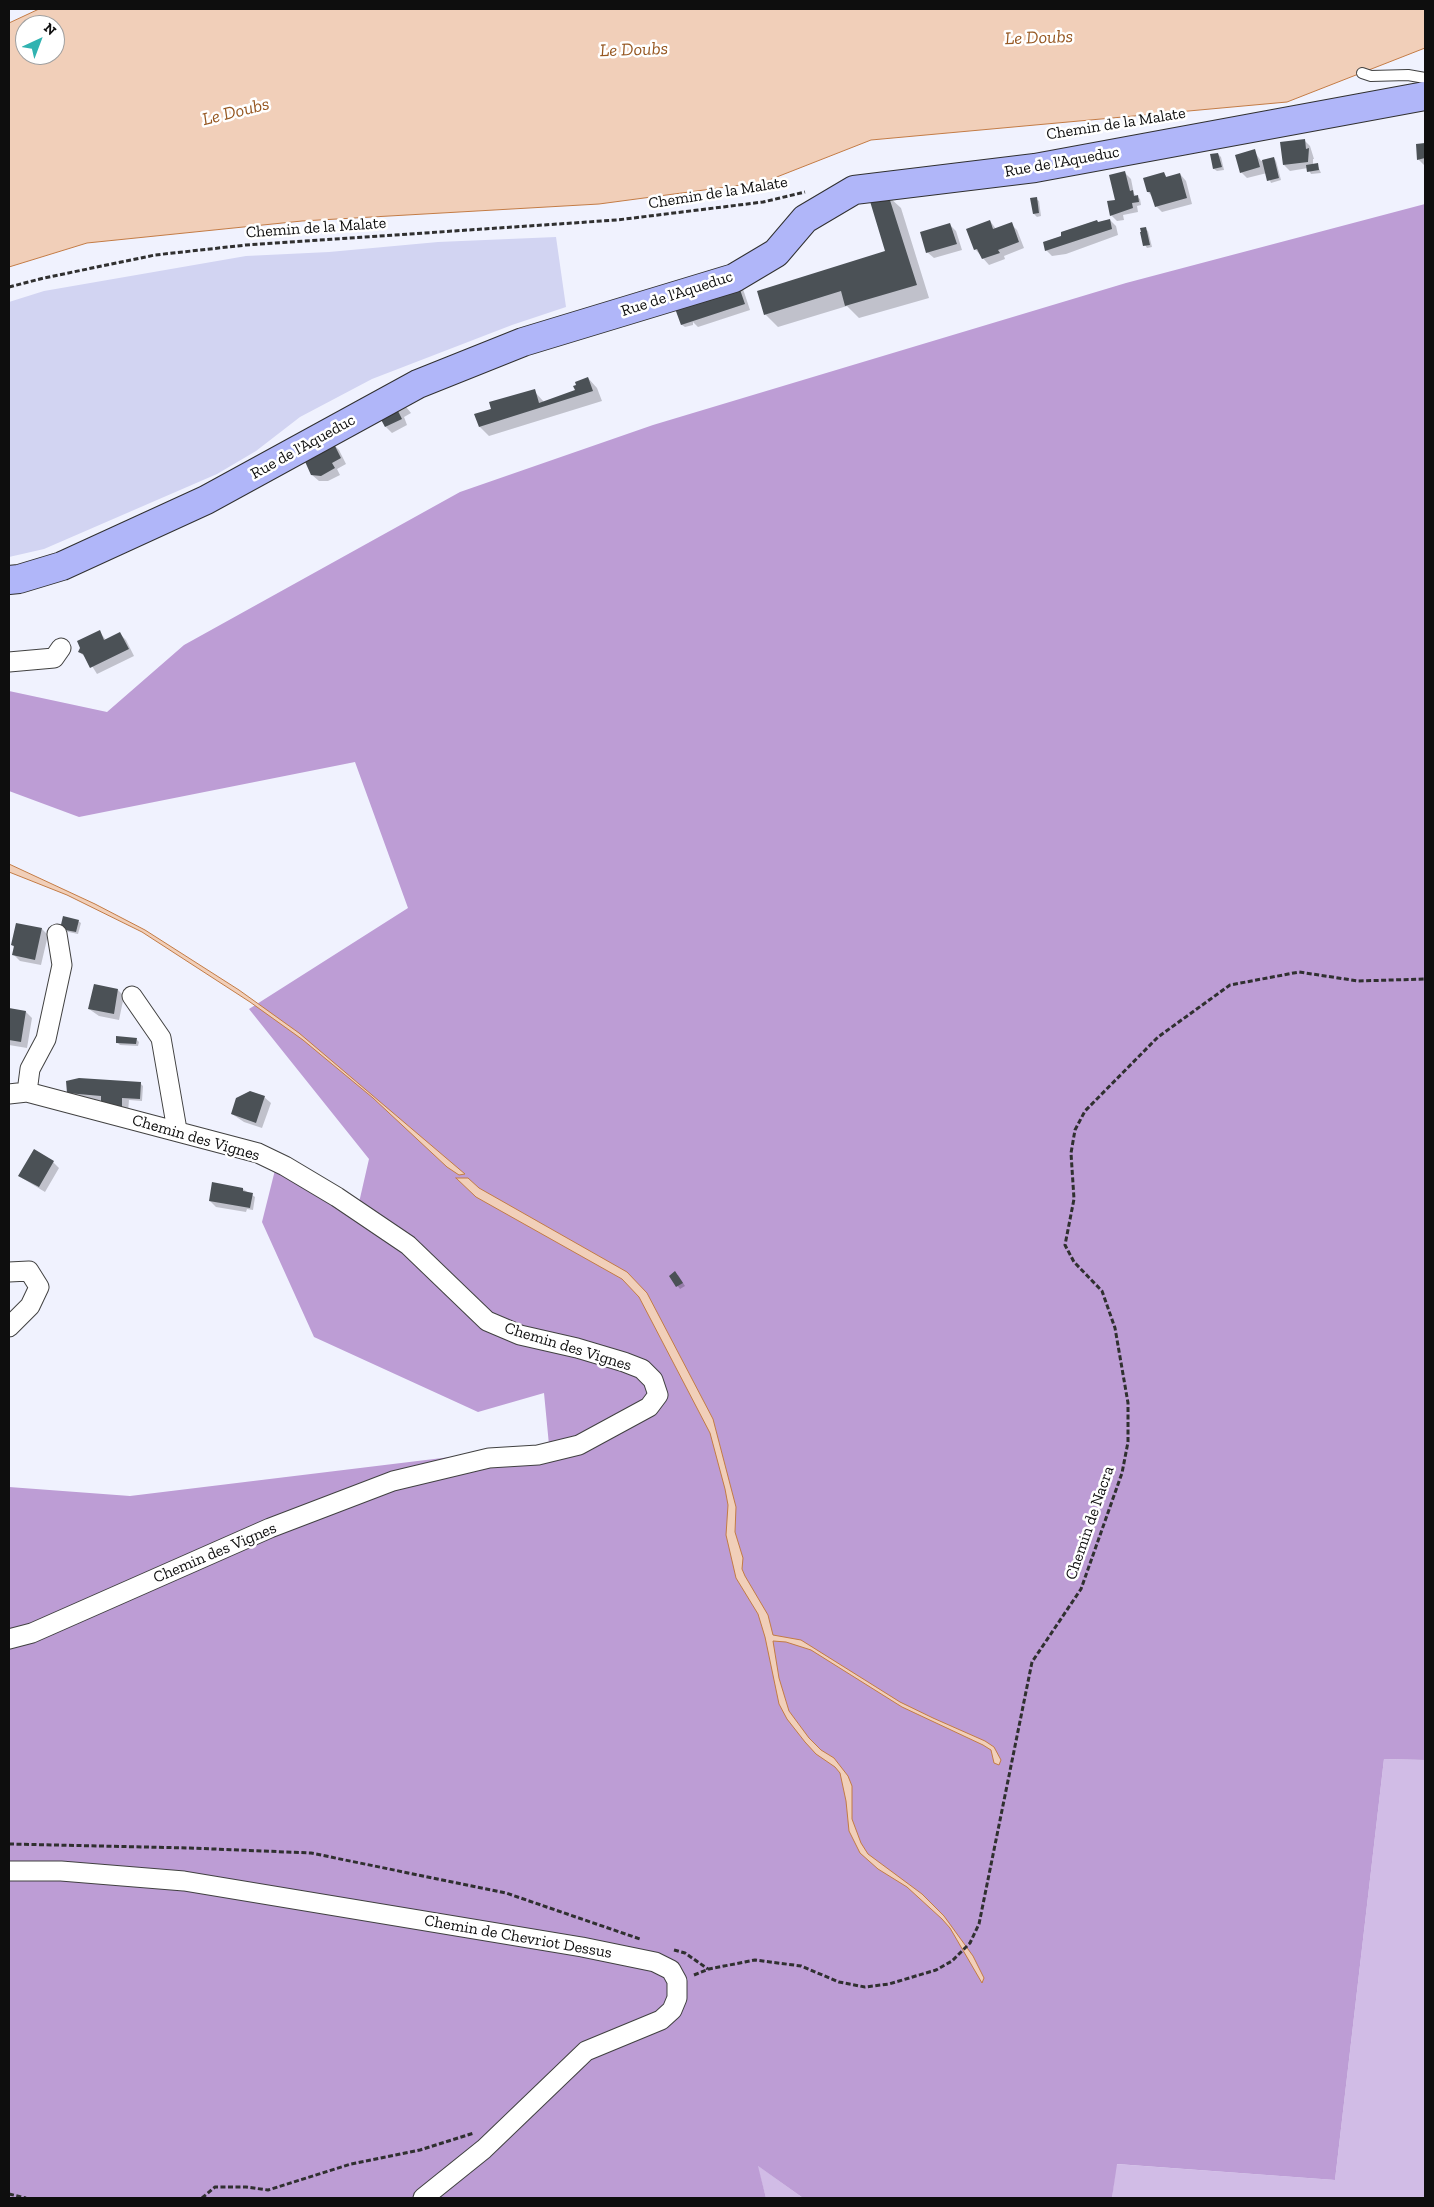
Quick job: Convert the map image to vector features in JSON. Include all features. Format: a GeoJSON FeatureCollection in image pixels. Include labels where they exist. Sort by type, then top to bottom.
{"type":"FeatureCollection","features":[{"type":"Feature","properties":{"kind":"street","name":"Rue de l'Aqueduc"},"geometry":{"type":"LineString","coordinates":[[9,580],[19,579],[62,566],[206,500],[418,384],[523,342],[734,278],[776,253],[805,219],[854,190],[1035,168],[1425,96]]}},
{"type":"Feature","properties":{"kind":"street"},"geometry":{"type":"LineString","coordinates":[[9,662],[54,658],[61,648]]}},
{"type":"Feature","properties":{"kind":"street"},"geometry":{"type":"LineString","coordinates":[[18,1093],[46,1040],[62,965],[57,934]]}},
{"type":"Feature","properties":{"kind":"street"},"geometry":{"type":"LineString","coordinates":[[132,996],[161,1038],[177,1130]]}},
{"type":"Feature","properties":{"kind":"street","name":"Chemin des Vignes"},"geometry":{"type":"LineString","coordinates":[[9,1639],[32,1633],[270,1528],[393,1481],[489,1458],[538,1455],[579,1445],[649,1407],[658,1395],[653,1380],[642,1369],[624,1362],[520,1335],[487,1322],[408,1245],[336,1197],[285,1166],[258,1153],[177,1130],[18,1093]]}},
{"type":"Feature","properties":{"kind":"street"},"geometry":{"type":"LineString","coordinates":[[9,1272],[29,1271],[39,1287],[30,1306],[9,1327]]}},
{"type":"Feature","properties":{"kind":"street","name":"Chemin de Chevriot Dessus"},"geometry":{"type":"LineString","coordinates":[[9,1871],[61,1871],[184,1881],[582,1947],[655,1962],[671,1970],[677,1981],[677,1998],[672,2010],[661,2020],[586,2052],[484,2149],[423,2198]]}},
{"type":"Feature","properties":{"kind":"lane"},"geometry":{"type":"LineString","coordinates":[[1362,73],[1371,76],[1408,75],[1425,78]]}},
{"type":"Feature","properties":{"kind":"path","name":"Chemin de la Malate"},"geometry":{"type":"LineString","coordinates":[[9,287],[155,255],[246,245],[617,220],[763,202],[808,191]]}},
{"type":"Feature","properties":{"kind":"path","name":"Chemin de Nacra"},"geometry":{"type":"LineString","coordinates":[[667,1948],[685,1953],[708,1969],[754,1960],[801,1966],[839,1982],[865,1987],[889,1984],[936,1970],[952,1961],[970,1943],[979,1924],[1032,1662],[1081,1589],[1122,1473],[1128,1442],[1128,1403],[1116,1328],[1102,1291],[1074,1262],[1065,1245],[1074,1199],[1071,1153],[1075,1130],[1086,1111],[1158,1037],[1230,985],[1299,972],[1358,981],[1425,979]]}},
{"type":"Feature","properties":{"kind":"path"},"geometry":{"type":"LineString","coordinates":[[9,1844],[310,1853],[506,1893],[641,1939]]}},
{"type":"Feature","properties":{"kind":"path"},"geometry":{"type":"LineString","coordinates":[[202,2198],[215,2187],[246,2187],[268,2190],[351,2164],[420,2150],[479,2132]]}},
{"type":"Feature","properties":{"kind":"path"},"geometry":{"type":"LineString","coordinates":[[9,2194],[26,2198]]}},
{"type":"Feature","properties":{"kind":"shaded area"},"geometry":{"type":"Polygon","coordinates":[[[1425,204],[1425,1760],[1384,1759],[1335,2180],[1117,2164],[1112,2198],[803,2198],[758,2166],[766,2198],[9,2198],[9,1487],[130,1496],[549,1445],[544,1393],[478,1412],[314,1337],[262,1222],[275,1170],[358,1207],[369,1159],[249,1009],[408,908],[355,762],[79,817],[9,791],[9,691],[107,712],[184,645],[460,492],[653,425],[1126,283],[1425,204]]]}},
{"type":"Feature","properties":{"kind":"shaded area"},"geometry":{"type":"Polygon","coordinates":[[[556,237],[566,307],[512,325],[372,379],[300,417],[256,451],[217,474],[44,549],[9,557],[9,302],[44,291],[246,256],[329,252],[438,242],[556,237]]]}},
{"type":"Feature","properties":{"kind":"shaded area"},"geometry":{"type":"Polygon","coordinates":[[[1384,1759],[1425,1760],[1425,2198],[1112,2198],[1116,2164],[1335,2180],[1384,1759]]]}},
{"type":"Feature","properties":{"kind":"shaded area"},"geometry":{"type":"Polygon","coordinates":[[[757,2165],[803,2198],[766,2198],[757,2165]]]}},
{"type":"Feature","properties":{"kind":"water","name":"Le Doubs"},"geometry":{"type":"Polygon","coordinates":[[[39,9],[1425,9],[1425,48],[1287,102],[871,140],[764,182],[599,204],[302,221],[87,243],[9,267],[9,23],[15,20],[15,65],[65,65],[65,15],[26,15],[39,9]]]}},
{"type":"Feature","properties":{"kind":"water"},"geometry":{"type":"Polygon","coordinates":[[[9,864],[95,904],[145,930],[239,990],[299,1033],[465,1174],[459,1175],[447,1167],[373,1098],[303,1040],[250,1002],[142,932],[67,895],[9,872],[9,864]]]}},
{"type":"Feature","properties":{"kind":"water"},"geometry":{"type":"Polygon","coordinates":[[[456,1178],[468,1178],[479,1188],[627,1272],[647,1293],[713,1419],[736,1507],[735,1532],[743,1558],[742,1569],[768,1615],[773,1635],[801,1640],[900,1702],[985,1741],[994,1747],[1001,1760],[999,1765],[994,1763],[991,1750],[983,1745],[902,1707],[811,1650],[786,1642],[773,1641],[779,1678],[789,1711],[809,1738],[821,1750],[834,1758],[848,1776],[852,1786],[852,1819],[861,1843],[868,1854],[922,1894],[944,1916],[973,1956],[984,1978],[982,1983],[950,1928],[942,1919],[907,1887],[878,1869],[860,1853],[849,1831],[846,1801],[840,1773],[835,1767],[816,1754],[805,1742],[787,1719],[779,1704],[765,1637],[758,1614],[736,1578],[726,1535],[728,1505],[710,1433],[639,1297],[622,1279],[476,1197],[456,1178]]]}},
{"type":"Feature","properties":{"kind":"building"},"geometry":{"type":"Polygon","coordinates":[[[1305,139],[1306,149],[1309,148],[1308,162],[1283,165],[1280,142],[1305,139]]]}},
{"type":"Feature","properties":{"kind":"building"},"geometry":{"type":"Polygon","coordinates":[[[1425,143],[1425,158],[1417,160],[1416,144],[1425,143]]]}},
{"type":"Feature","properties":{"kind":"building"},"geometry":{"type":"Polygon","coordinates":[[[1255,149],[1260,167],[1240,173],[1235,155],[1255,149]]]}},
{"type":"Feature","properties":{"kind":"building"},"geometry":{"type":"Polygon","coordinates":[[[1218,153],[1222,167],[1213,169],[1210,154],[1218,153]]]}},
{"type":"Feature","properties":{"kind":"building"},"geometry":{"type":"Polygon","coordinates":[[[1274,157],[1279,178],[1267,181],[1262,160],[1274,157]]]}},
{"type":"Feature","properties":{"kind":"building"},"geometry":{"type":"Polygon","coordinates":[[[1318,163],[1319,170],[1307,172],[1306,165],[1318,163]]]}},
{"type":"Feature","properties":{"kind":"building"},"geometry":{"type":"Polygon","coordinates":[[[1125,171],[1130,191],[1133,190],[1134,196],[1138,195],[1139,202],[1132,203],[1133,208],[1110,216],[1107,201],[1115,200],[1109,175],[1125,171]]]}},
{"type":"Feature","properties":{"kind":"building"},"geometry":{"type":"Polygon","coordinates":[[[1164,172],[1166,177],[1180,173],[1187,198],[1155,207],[1150,192],[1147,192],[1143,178],[1164,172]]]}},
{"type":"Feature","properties":{"kind":"building"},"geometry":{"type":"Polygon","coordinates":[[[888,194],[917,285],[845,306],[841,291],[764,315],[757,291],[885,251],[869,198],[888,194]]]}},
{"type":"Feature","properties":{"kind":"building"},"geometry":{"type":"Polygon","coordinates":[[[1037,197],[1039,213],[1033,214],[1030,198],[1037,197]]]}},
{"type":"Feature","properties":{"kind":"building"},"geometry":{"type":"Polygon","coordinates":[[[1110,219],[1112,229],[1045,251],[1043,242],[1061,236],[1061,232],[1097,220],[1098,222],[1110,219]]]}},
{"type":"Feature","properties":{"kind":"building"},"geometry":{"type":"Polygon","coordinates":[[[990,220],[993,229],[1012,222],[1019,242],[998,250],[1000,253],[982,259],[977,249],[974,250],[966,229],[990,220]]]}},
{"type":"Feature","properties":{"kind":"building"},"geometry":{"type":"Polygon","coordinates":[[[950,223],[957,244],[926,253],[920,232],[950,223]]]}},
{"type":"Feature","properties":{"kind":"building"},"geometry":{"type":"Polygon","coordinates":[[[1146,227],[1150,245],[1143,246],[1140,228],[1146,227]]]}},
{"type":"Feature","properties":{"kind":"building"},"geometry":{"type":"Polygon","coordinates":[[[737,281],[745,304],[681,325],[673,303],[737,281]]]}},
{"type":"Feature","properties":{"kind":"building"},"geometry":{"type":"Polygon","coordinates":[[[588,377],[593,391],[479,427],[474,414],[491,409],[489,402],[535,389],[539,403],[575,390],[573,386],[576,385],[575,382],[588,377]]]}},
{"type":"Feature","properties":{"kind":"building"},"geometry":{"type":"Polygon","coordinates":[[[403,400],[406,407],[398,411],[402,419],[385,427],[377,412],[403,400]]]}},
{"type":"Feature","properties":{"kind":"building"},"geometry":{"type":"Polygon","coordinates":[[[333,442],[341,458],[332,463],[335,468],[321,476],[311,475],[303,457],[333,442]]]}},
{"type":"Feature","properties":{"kind":"building"},"geometry":{"type":"Polygon","coordinates":[[[100,630],[104,640],[120,632],[129,649],[90,668],[83,654],[78,652],[80,648],[77,641],[100,630]]]}},
{"type":"Feature","properties":{"kind":"building"},"geometry":{"type":"Polygon","coordinates":[[[63,916],[79,920],[76,932],[60,929],[63,916]]]}},
{"type":"Feature","properties":{"kind":"building"},"geometry":{"type":"Polygon","coordinates":[[[16,923],[42,928],[35,960],[12,955],[14,946],[11,945],[16,923]]]}},
{"type":"Feature","properties":{"kind":"building"},"geometry":{"type":"Polygon","coordinates":[[[94,984],[118,989],[114,1014],[88,1009],[94,984]]]}},
{"type":"Feature","properties":{"kind":"building"},"geometry":{"type":"Polygon","coordinates":[[[9,1008],[26,1011],[21,1042],[9,1040],[9,1008]]]}},
{"type":"Feature","properties":{"kind":"building"},"geometry":{"type":"Polygon","coordinates":[[[116,1036],[137,1038],[136,1044],[116,1043],[116,1036]]]}},
{"type":"Feature","properties":{"kind":"building"},"geometry":{"type":"Polygon","coordinates":[[[79,1078],[141,1082],[140,1099],[122,1098],[122,1107],[101,1105],[101,1096],[67,1093],[66,1081],[79,1078]]]}},
{"type":"Feature","properties":{"kind":"building"},"geometry":{"type":"Polygon","coordinates":[[[250,1091],[265,1096],[256,1123],[231,1114],[236,1098],[250,1091]]]}},
{"type":"Feature","properties":{"kind":"building"},"geometry":{"type":"Polygon","coordinates":[[[34,1149],[54,1161],[39,1187],[18,1176],[34,1149]]]}},
{"type":"Feature","properties":{"kind":"building"},"geometry":{"type":"Polygon","coordinates":[[[212,1182],[243,1188],[243,1191],[253,1193],[250,1208],[209,1201],[212,1182]]]}},
{"type":"Feature","properties":{"kind":"building"},"geometry":{"type":"Polygon","coordinates":[[[675,1271],[683,1283],[676,1287],[669,1276],[675,1271]]]}}]}
